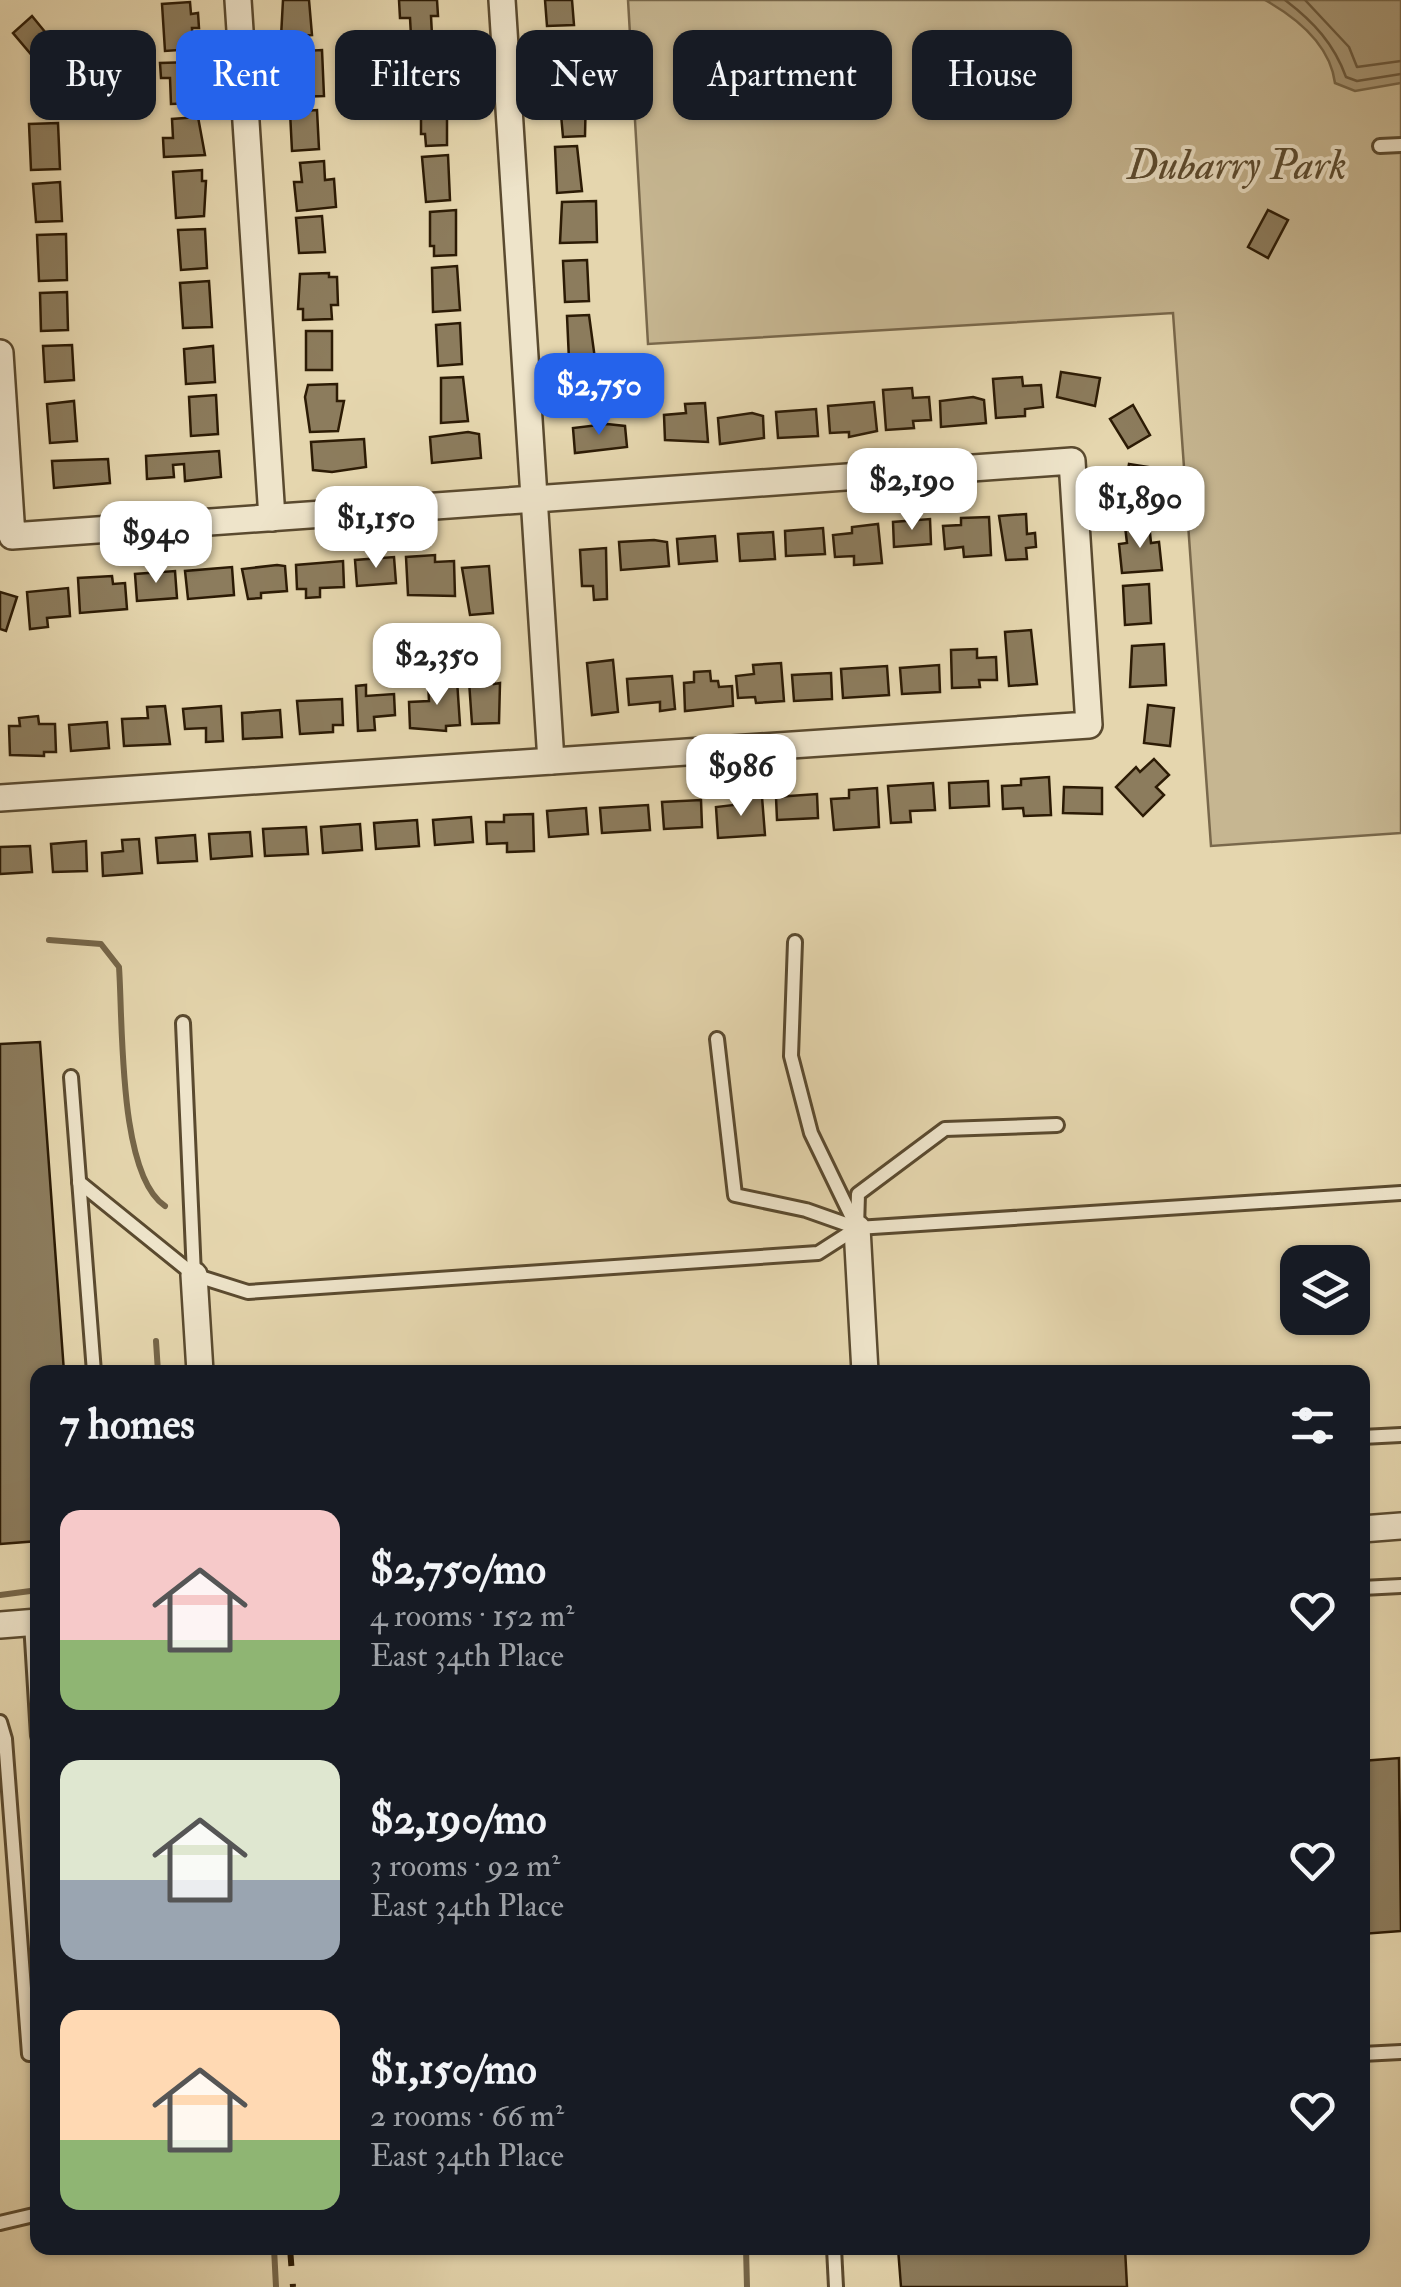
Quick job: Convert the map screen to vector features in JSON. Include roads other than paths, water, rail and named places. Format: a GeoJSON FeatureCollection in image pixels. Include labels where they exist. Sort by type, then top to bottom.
{"type":"FeatureCollection","features":[{"type":"Feature","properties":{"kind":"street"},"geometry":{"type":"LineString","coordinates":[[238,0],[272,518]]}},
{"type":"Feature","properties":{"kind":"street"},"geometry":{"type":"LineString","coordinates":[[502,0],[551,761]]}},
{"type":"Feature","properties":{"kind":"street"},"geometry":{"type":"LineString","coordinates":[[0,353],[12,536],[1072,462],[1088,724],[0,798]]}},
{"type":"Feature","properties":{"kind":"street"},"geometry":{"type":"LineString","coordinates":[[857,1228],[865,1365]]}},
{"type":"Feature","properties":{"kind":"street"},"geometry":{"type":"LineString","coordinates":[[194,1275],[200,1365]]}},
{"type":"Feature","properties":{"kind":"street"},"geometry":{"type":"LineString","coordinates":[[1370,1528],[1401,1526]]}},
{"type":"Feature","properties":{"kind":"street"},"geometry":{"type":"LineString","coordinates":[[0,1625],[30,1623]]}},
{"type":"Feature","properties":{"kind":"lane"},"geometry":{"type":"LineString","coordinates":[[1380,146],[1401,145]]}},
{"type":"Feature","properties":{"kind":"lane"},"geometry":{"type":"LineString","coordinates":[[795,942],[791,1056],[810,1133],[857,1228]]}},
{"type":"Feature","properties":{"kind":"lane"},"geometry":{"type":"LineString","coordinates":[[182,1022],[194,1275]]}},
{"type":"Feature","properties":{"kind":"lane"},"geometry":{"type":"LineString","coordinates":[[718,1038],[735,1195],[806,1210],[857,1228],[1401,1193]]}},
{"type":"Feature","properties":{"kind":"lane"},"geometry":{"type":"LineString","coordinates":[[71,1077],[93,1365]]}},
{"type":"Feature","properties":{"kind":"lane"},"geometry":{"type":"LineString","coordinates":[[857,1228],[858,1194],[945,1129],[1057,1125]]}},
{"type":"Feature","properties":{"kind":"lane"},"geometry":{"type":"LineString","coordinates":[[80,1182],[194,1275],[248,1292],[818,1253],[857,1228]]}},
{"type":"Feature","properties":{"kind":"lane"},"geometry":{"type":"LineString","coordinates":[[1370,1437],[1401,1435]]}},
{"type":"Feature","properties":{"kind":"lane"},"geometry":{"type":"LineString","coordinates":[[1370,1588],[1401,1586]]}},
{"type":"Feature","properties":{"kind":"lane"},"geometry":{"type":"LineString","coordinates":[[0,1722],[5,1739],[28,2054]]}},
{"type":"Feature","properties":{"kind":"lane"},"geometry":{"type":"LineString","coordinates":[[1370,2054],[1401,2052]]}},
{"type":"Feature","properties":{"kind":"lane"},"geometry":{"type":"LineString","coordinates":[[0,2223],[30,2216]]}},
{"type":"Feature","properties":{"kind":"lane"},"geometry":{"type":"LineString","coordinates":[[834,2255],[836,2287]]}},
{"type":"Feature","properties":{"kind":"water"},"geometry":{"type":"Polygon","coordinates":[[[1265,0],[1401,0],[1401,83],[1355,91],[1335,83],[1326,57],[1310,34],[1265,0]]]}},
{"type":"Feature","properties":{"kind":"waterway"},"geometry":{"type":"LineString","coordinates":[[49,940],[101,944],[119,967],[131,1131],[150,1189],[165,1206]]}},
{"type":"Feature","properties":{"kind":"waterway"},"geometry":{"type":"LineString","coordinates":[[156,1341],[158,1365]]}},
{"type":"Feature","properties":{"kind":"waterway"},"geometry":{"type":"LineString","coordinates":[[0,1595],[30,1591]]}},
{"type":"Feature","properties":{"kind":"waterway"},"geometry":{"type":"LineString","coordinates":[[274,2255],[276,2287]]}},
{"type":"Feature","properties":{"kind":"waterway"},"geometry":{"type":"LineString","coordinates":[[746,2255],[747,2287]]}},
{"type":"Feature","properties":{"kind":"railway"},"geometry":{"type":"LineString","coordinates":[[291,2255],[293,2287]]}},
{"type":"Feature","properties":{"kind":"park label","name":"Dubarry Park"},"geometry":{"type":"Point","coordinates":[1237,164]}}]}
